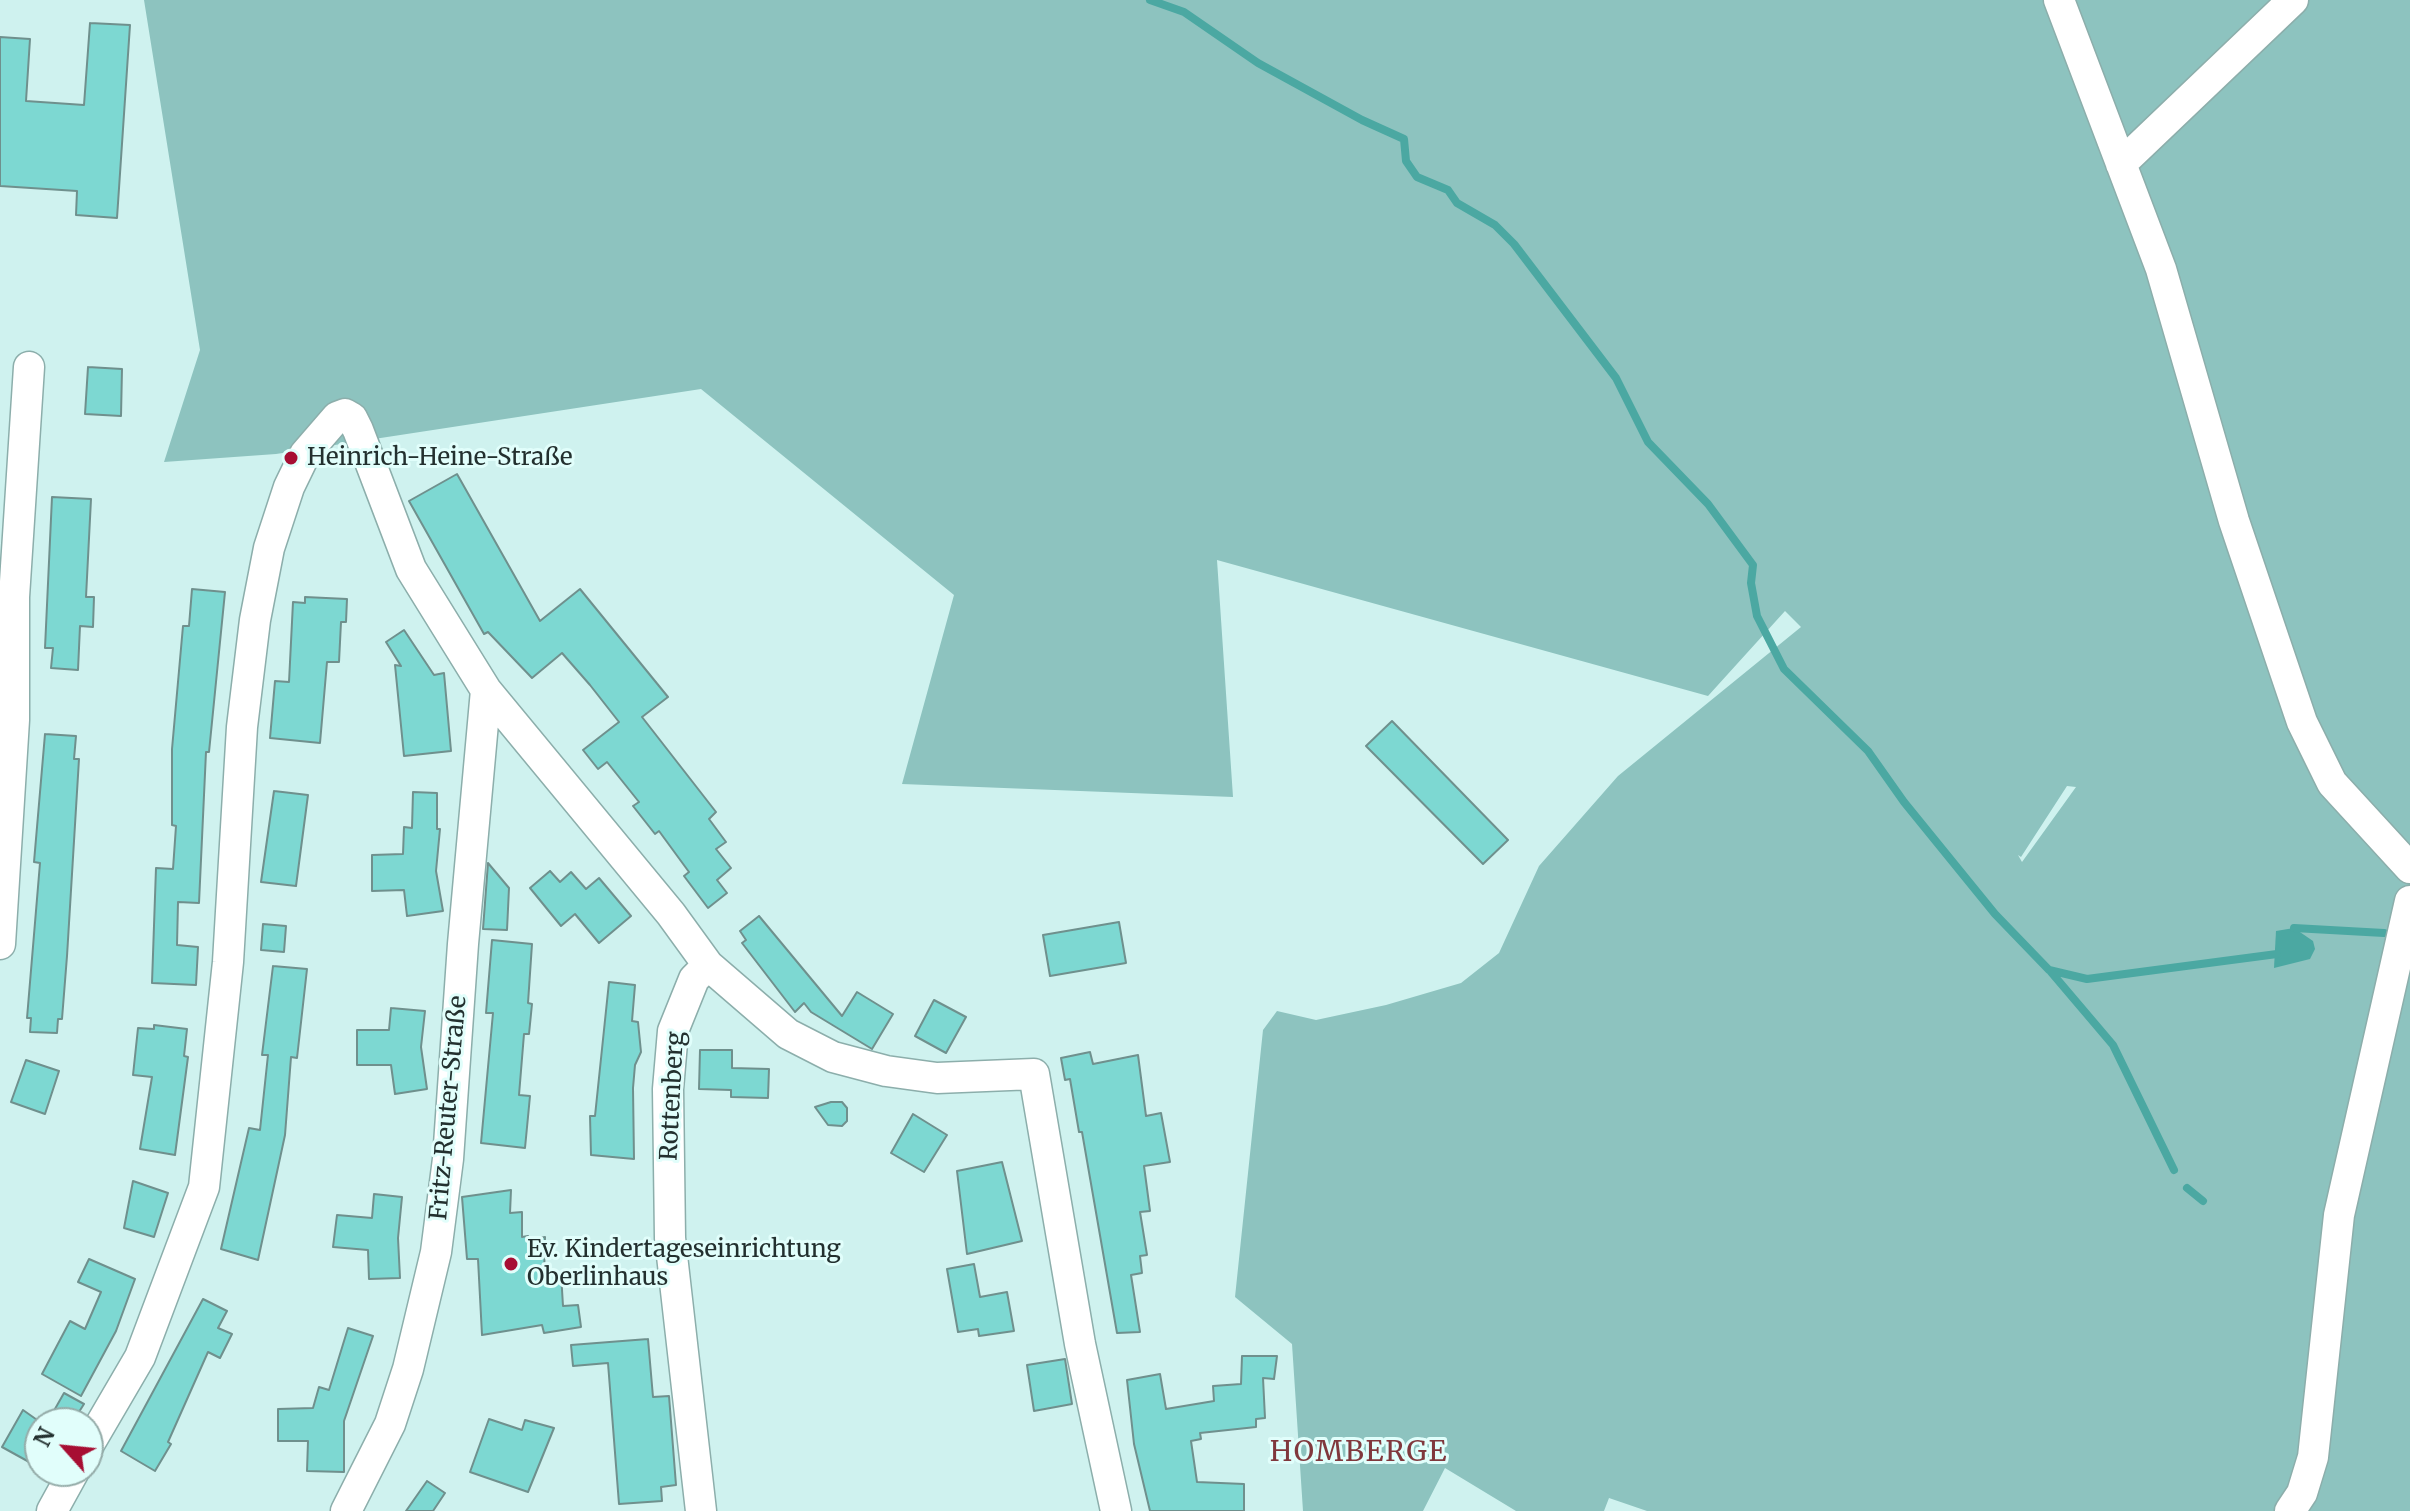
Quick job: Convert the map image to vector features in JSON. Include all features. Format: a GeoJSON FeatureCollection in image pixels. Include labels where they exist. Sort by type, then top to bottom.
{"type":"FeatureCollection","features":[{"type":"Feature","properties":{"kind":"street"},"geometry":{"type":"LineString","coordinates":[[2059,0],[2161,269],[2234,521],[2302,722],[2332,783],[2410,868]]}},
{"type":"Feature","properties":{"kind":"street"},"geometry":{"type":"LineString","coordinates":[[2121,164],[2293,0]]}},
{"type":"Feature","properties":{"kind":"street"},"geometry":{"type":"LineString","coordinates":[[0,944],[14,720],[14,597],[29,367]]}},
{"type":"Feature","properties":{"kind":"street"},"geometry":{"type":"LineString","coordinates":[[104,1419],[140,1357],[204,1187],[228,962],[242,727],[255,620],[269,548],[289,487],[305,454],[337,417],[345,414],[352,418],[411,569],[486,690],[671,914],[708,965],[788,1034],[833,1057],[886,1071],[937,1078],[1034,1074],[1080,1344],[1116,1511]]}},
{"type":"Feature","properties":{"kind":"street","name":"Fritz-Reuter-Straße"},"geometry":{"type":"LineString","coordinates":[[346,1511],[390,1424],[436,1252],[448,1159],[463,944],[486,690]]}},
{"type":"Feature","properties":{"kind":"street"},"geometry":{"type":"LineString","coordinates":[[2290,1511],[2302,1493],[2313,1457],[2339,1215],[2410,901]]}},
{"type":"Feature","properties":{"kind":"street","name":"Rottenberg"},"geometry":{"type":"LineString","coordinates":[[701,1511],[670,1238],[668,1089],[673,1031],[689,989],[708,965]]}},
{"type":"Feature","properties":{"kind":"street"},"geometry":{"type":"LineString","coordinates":[[52,1511],[65,1487]]}},
{"type":"Feature","properties":{"kind":"shaded area"},"geometry":{"type":"Polygon","coordinates":[[[144,0],[2410,0],[2410,1511],[1647,1511],[1609,1498],[1604,1511],[1516,1511],[1445,1468],[1423,1511],[1303,1511],[1292,1344],[1235,1297],[1263,1030],[1277,1011],[1316,1020],[1386,1005],[1461,983],[1499,953],[1539,866],[1618,776],[1801,627],[1785,611],[1708,696],[1217,560],[1233,797],[902,784],[954,595],[701,389],[276,454],[164,462],[200,350],[144,0]],[[2067,786],[2021,857],[2018,855],[2022,862],[2076,787],[2067,786]]]}},
{"type":"Feature","properties":{"kind":"shaded area"},"geometry":{"type":"Polygon","coordinates":[[[2294,928],[2313,941],[2315,949],[2310,959],[2274,968],[2276,931],[2294,928]]]}},
{"type":"Feature","properties":{"kind":"building"},"geometry":{"type":"Polygon","coordinates":[[[90,23],[130,25],[117,218],[76,215],[77,191],[0,186],[0,37],[30,39],[26,101],[84,105],[90,23]]]}},
{"type":"Feature","properties":{"kind":"building"},"geometry":{"type":"Polygon","coordinates":[[[88,367],[122,369],[121,416],[85,414],[88,367]]]}},
{"type":"Feature","properties":{"kind":"building"},"geometry":{"type":"Polygon","coordinates":[[[457,474],[540,621],[580,589],[668,697],[642,717],[716,812],[709,819],[726,842],[716,849],[731,868],[717,880],[727,893],[708,908],[684,876],[689,872],[659,831],[655,834],[633,806],[639,802],[607,762],[598,769],[583,750],[619,722],[590,685],[562,653],[532,678],[488,632],[484,634],[409,501],[457,474]]]}},
{"type":"Feature","properties":{"kind":"building"},"geometry":{"type":"Polygon","coordinates":[[[52,497],[91,499],[86,597],[94,597],[93,627],[80,626],[78,670],[51,668],[53,648],[45,648],[52,497]]]}},
{"type":"Feature","properties":{"kind":"building"},"geometry":{"type":"Polygon","coordinates":[[[192,589],[225,592],[209,752],[206,752],[199,903],[178,902],[177,945],[198,947],[196,985],[152,983],[156,868],[173,869],[176,826],[172,825],[172,749],[183,626],[189,626],[192,589]]]}},
{"type":"Feature","properties":{"kind":"building"},"geometry":{"type":"Polygon","coordinates":[[[305,597],[347,599],[346,622],[341,622],[339,662],[327,662],[320,743],[270,738],[275,681],[289,682],[293,602],[305,603],[305,597]]]}},
{"type":"Feature","properties":{"kind":"building"},"geometry":{"type":"Polygon","coordinates":[[[404,630],[434,675],[444,673],[451,751],[404,756],[395,665],[401,666],[386,642],[404,630]]]}},
{"type":"Feature","properties":{"kind":"building"},"geometry":{"type":"Polygon","coordinates":[[[1392,721],[1508,840],[1483,864],[1366,746],[1392,721]]]}},
{"type":"Feature","properties":{"kind":"building"},"geometry":{"type":"Polygon","coordinates":[[[45,734],[76,736],[74,759],[79,759],[62,1019],[58,1019],[57,1033],[30,1032],[31,1018],[27,1018],[40,863],[34,862],[45,734]]]}},
{"type":"Feature","properties":{"kind":"building"},"geometry":{"type":"Polygon","coordinates":[[[274,791],[308,795],[296,886],[261,882],[274,791]]]}},
{"type":"Feature","properties":{"kind":"building"},"geometry":{"type":"Polygon","coordinates":[[[413,792],[437,793],[437,829],[440,829],[436,871],[443,911],[407,916],[404,890],[372,891],[372,855],[403,854],[404,827],[412,828],[413,792]]]}},
{"type":"Feature","properties":{"kind":"building"},"geometry":{"type":"Polygon","coordinates":[[[488,863],[509,888],[507,930],[483,929],[488,863]]]}},
{"type":"Feature","properties":{"kind":"building"},"geometry":{"type":"Polygon","coordinates":[[[550,871],[560,882],[571,872],[586,889],[599,878],[631,916],[599,943],[575,914],[561,926],[530,888],[550,871]]]}},
{"type":"Feature","properties":{"kind":"building"},"geometry":{"type":"Polygon","coordinates":[[[759,916],[842,1016],[857,992],[893,1014],[872,1049],[811,1012],[804,1003],[795,1012],[742,943],[746,940],[740,931],[759,916]]]}},
{"type":"Feature","properties":{"kind":"building"},"geometry":{"type":"Polygon","coordinates":[[[1119,922],[1126,963],[1050,976],[1043,935],[1119,922]]]}},
{"type":"Feature","properties":{"kind":"building"},"geometry":{"type":"Polygon","coordinates":[[[263,924],[286,926],[284,952],[261,950],[263,924]]]}},
{"type":"Feature","properties":{"kind":"building"},"geometry":{"type":"Polygon","coordinates":[[[492,940],[532,944],[528,1003],[532,1004],[529,1034],[524,1034],[519,1095],[530,1096],[525,1148],[481,1143],[493,1013],[486,1013],[492,940]]]}},
{"type":"Feature","properties":{"kind":"building"},"geometry":{"type":"Polygon","coordinates":[[[273,966],[307,969],[297,1058],[291,1057],[285,1135],[258,1260],[221,1249],[249,1128],[260,1130],[268,1055],[262,1055],[273,966]]]}},
{"type":"Feature","properties":{"kind":"building"},"geometry":{"type":"Polygon","coordinates":[[[609,982],[635,985],[632,1021],[638,1022],[641,1052],[635,1065],[633,1088],[634,1159],[591,1155],[590,1116],[595,1116],[609,982]]]}},
{"type":"Feature","properties":{"kind":"building"},"geometry":{"type":"Polygon","coordinates":[[[934,1000],[966,1017],[946,1053],[915,1036],[934,1000]]]}},
{"type":"Feature","properties":{"kind":"building"},"geometry":{"type":"Polygon","coordinates":[[[391,1008],[425,1011],[421,1047],[427,1089],[395,1094],[391,1065],[357,1065],[357,1030],[389,1030],[391,1008]]]}},
{"type":"Feature","properties":{"kind":"building"},"geometry":{"type":"Polygon","coordinates":[[[154,1025],[187,1029],[184,1056],[188,1057],[175,1155],[140,1149],[152,1077],[133,1075],[138,1028],[154,1029],[154,1025]]]}},
{"type":"Feature","properties":{"kind":"building"},"geometry":{"type":"Polygon","coordinates":[[[700,1050],[732,1050],[732,1068],[769,1069],[768,1098],[731,1097],[731,1090],[699,1089],[700,1050]]]}},
{"type":"Feature","properties":{"kind":"building"},"geometry":{"type":"Polygon","coordinates":[[[1090,1052],[1093,1064],[1138,1055],[1146,1116],[1161,1113],[1170,1162],[1144,1166],[1150,1211],[1140,1212],[1147,1255],[1140,1256],[1142,1273],[1131,1275],[1140,1332],[1117,1333],[1082,1132],[1079,1132],[1070,1079],[1065,1080],[1061,1058],[1090,1052]]]}},
{"type":"Feature","properties":{"kind":"building"},"geometry":{"type":"Polygon","coordinates":[[[26,1060],[59,1071],[45,1114],[11,1102],[26,1060]]]}},
{"type":"Feature","properties":{"kind":"building"},"geometry":{"type":"Polygon","coordinates":[[[842,1102],[847,1108],[847,1121],[842,1126],[828,1125],[815,1107],[842,1102]]]}},
{"type":"Feature","properties":{"kind":"building"},"geometry":{"type":"Polygon","coordinates":[[[913,1114],[947,1135],[924,1172],[891,1153],[913,1114]]]}},
{"type":"Feature","properties":{"kind":"building"},"geometry":{"type":"Polygon","coordinates":[[[1002,1162],[1022,1241],[967,1254],[957,1171],[1002,1162]]]}},
{"type":"Feature","properties":{"kind":"building"},"geometry":{"type":"Polygon","coordinates":[[[133,1181],[168,1193],[154,1237],[124,1228],[133,1181]]]}},
{"type":"Feature","properties":{"kind":"building","name":"Ev. Kindertageseinrichtung Oberlinhaus"},"geometry":{"type":"Polygon","coordinates":[[[511,1190],[510,1213],[522,1212],[522,1237],[528,1236],[528,1240],[545,1237],[544,1277],[561,1273],[563,1306],[578,1305],[581,1327],[544,1333],[542,1325],[482,1335],[478,1259],[467,1259],[462,1197],[511,1190]]]}},
{"type":"Feature","properties":{"kind":"building"},"geometry":{"type":"Polygon","coordinates":[[[374,1194],[402,1197],[398,1238],[400,1278],[369,1279],[368,1250],[333,1247],[337,1215],[372,1218],[374,1194]]]}},
{"type":"Feature","properties":{"kind":"building"},"geometry":{"type":"Polygon","coordinates":[[[89,1259],[135,1279],[116,1331],[81,1396],[42,1374],[70,1321],[85,1329],[101,1292],[78,1282],[89,1259]]]}},
{"type":"Feature","properties":{"kind":"building"},"geometry":{"type":"Polygon","coordinates":[[[974,1264],[980,1297],[1007,1292],[1014,1331],[979,1336],[978,1329],[958,1332],[947,1269],[974,1264]]]}},
{"type":"Feature","properties":{"kind":"building"},"geometry":{"type":"Polygon","coordinates":[[[203,1299],[227,1311],[218,1328],[232,1334],[220,1358],[208,1352],[168,1442],[171,1444],[155,1471],[121,1451],[203,1299]]]}},
{"type":"Feature","properties":{"kind":"building"},"geometry":{"type":"Polygon","coordinates":[[[348,1328],[373,1336],[344,1421],[344,1472],[307,1471],[308,1441],[278,1441],[278,1409],[313,1408],[319,1387],[329,1390],[348,1328]]]}},
{"type":"Feature","properties":{"kind":"building"},"geometry":{"type":"Polygon","coordinates":[[[648,1339],[653,1397],[669,1396],[676,1485],[661,1487],[662,1501],[619,1504],[608,1363],[573,1366],[571,1345],[648,1339]]]}},
{"type":"Feature","properties":{"kind":"building"},"geometry":{"type":"Polygon","coordinates":[[[1242,1356],[1277,1356],[1274,1379],[1263,1378],[1265,1418],[1256,1419],[1256,1427],[1200,1433],[1201,1439],[1191,1441],[1197,1482],[1244,1484],[1244,1511],[1150,1511],[1134,1444],[1127,1380],[1160,1374],[1166,1409],[1214,1401],[1213,1386],[1241,1384],[1242,1356]]]}},
{"type":"Feature","properties":{"kind":"building"},"geometry":{"type":"Polygon","coordinates":[[[1065,1359],[1072,1404],[1034,1411],[1027,1365],[1065,1359]]]}},
{"type":"Feature","properties":{"kind":"building"},"geometry":{"type":"Polygon","coordinates":[[[64,1393],[84,1404],[82,1407],[56,1407],[64,1393]]]}},
{"type":"Feature","properties":{"kind":"building"},"geometry":{"type":"Polygon","coordinates":[[[23,1410],[24,1459],[2,1447],[23,1410]]]}},
{"type":"Feature","properties":{"kind":"building"},"geometry":{"type":"Polygon","coordinates":[[[489,1419],[522,1430],[525,1420],[554,1428],[528,1492],[470,1472],[489,1419]]]}},
{"type":"Feature","properties":{"kind":"building"},"geometry":{"type":"Polygon","coordinates":[[[427,1481],[445,1493],[433,1511],[406,1511],[427,1481]]]}},
{"type":"Feature","properties":{"kind":"waterway"},"geometry":{"type":"LineString","coordinates":[[1150,0],[1184,12],[1258,63],[1362,120],[1404,139],[1406,161],[1417,177],[1448,190],[1457,203],[1495,225],[1514,244],[1616,378],[1648,442],[1708,504],[1753,565],[1751,583],[1757,616],[1784,669],[1868,751],[1904,802],[1995,914],[2049,970],[2087,979],[2277,954]]}},
{"type":"Feature","properties":{"kind":"waterway"},"geometry":{"type":"LineString","coordinates":[[2294,928],[2384,933]]}},
{"type":"Feature","properties":{"kind":"waterway"},"geometry":{"type":"LineString","coordinates":[[2051,972],[2113,1045],[2174,1170]]}},
{"type":"Feature","properties":{"kind":"waterway"},"geometry":{"type":"LineString","coordinates":[[2187,1188],[2203,1201]]}},
{"type":"Feature","properties":{"kind":"place","name":"Heinrich-Heine-Straße"},"geometry":{"type":"Point","coordinates":[291,458]}},
{"type":"Feature","properties":{"kind":"place","name":"Ev. Kindertageseinrichtung Oberlinhaus"},"geometry":{"type":"Point","coordinates":[511,1264]}},
{"type":"Feature","properties":{"kind":"district","name":"HOMBERGE"},"geometry":{"type":"Point","coordinates":[1359,1453]}}]}
